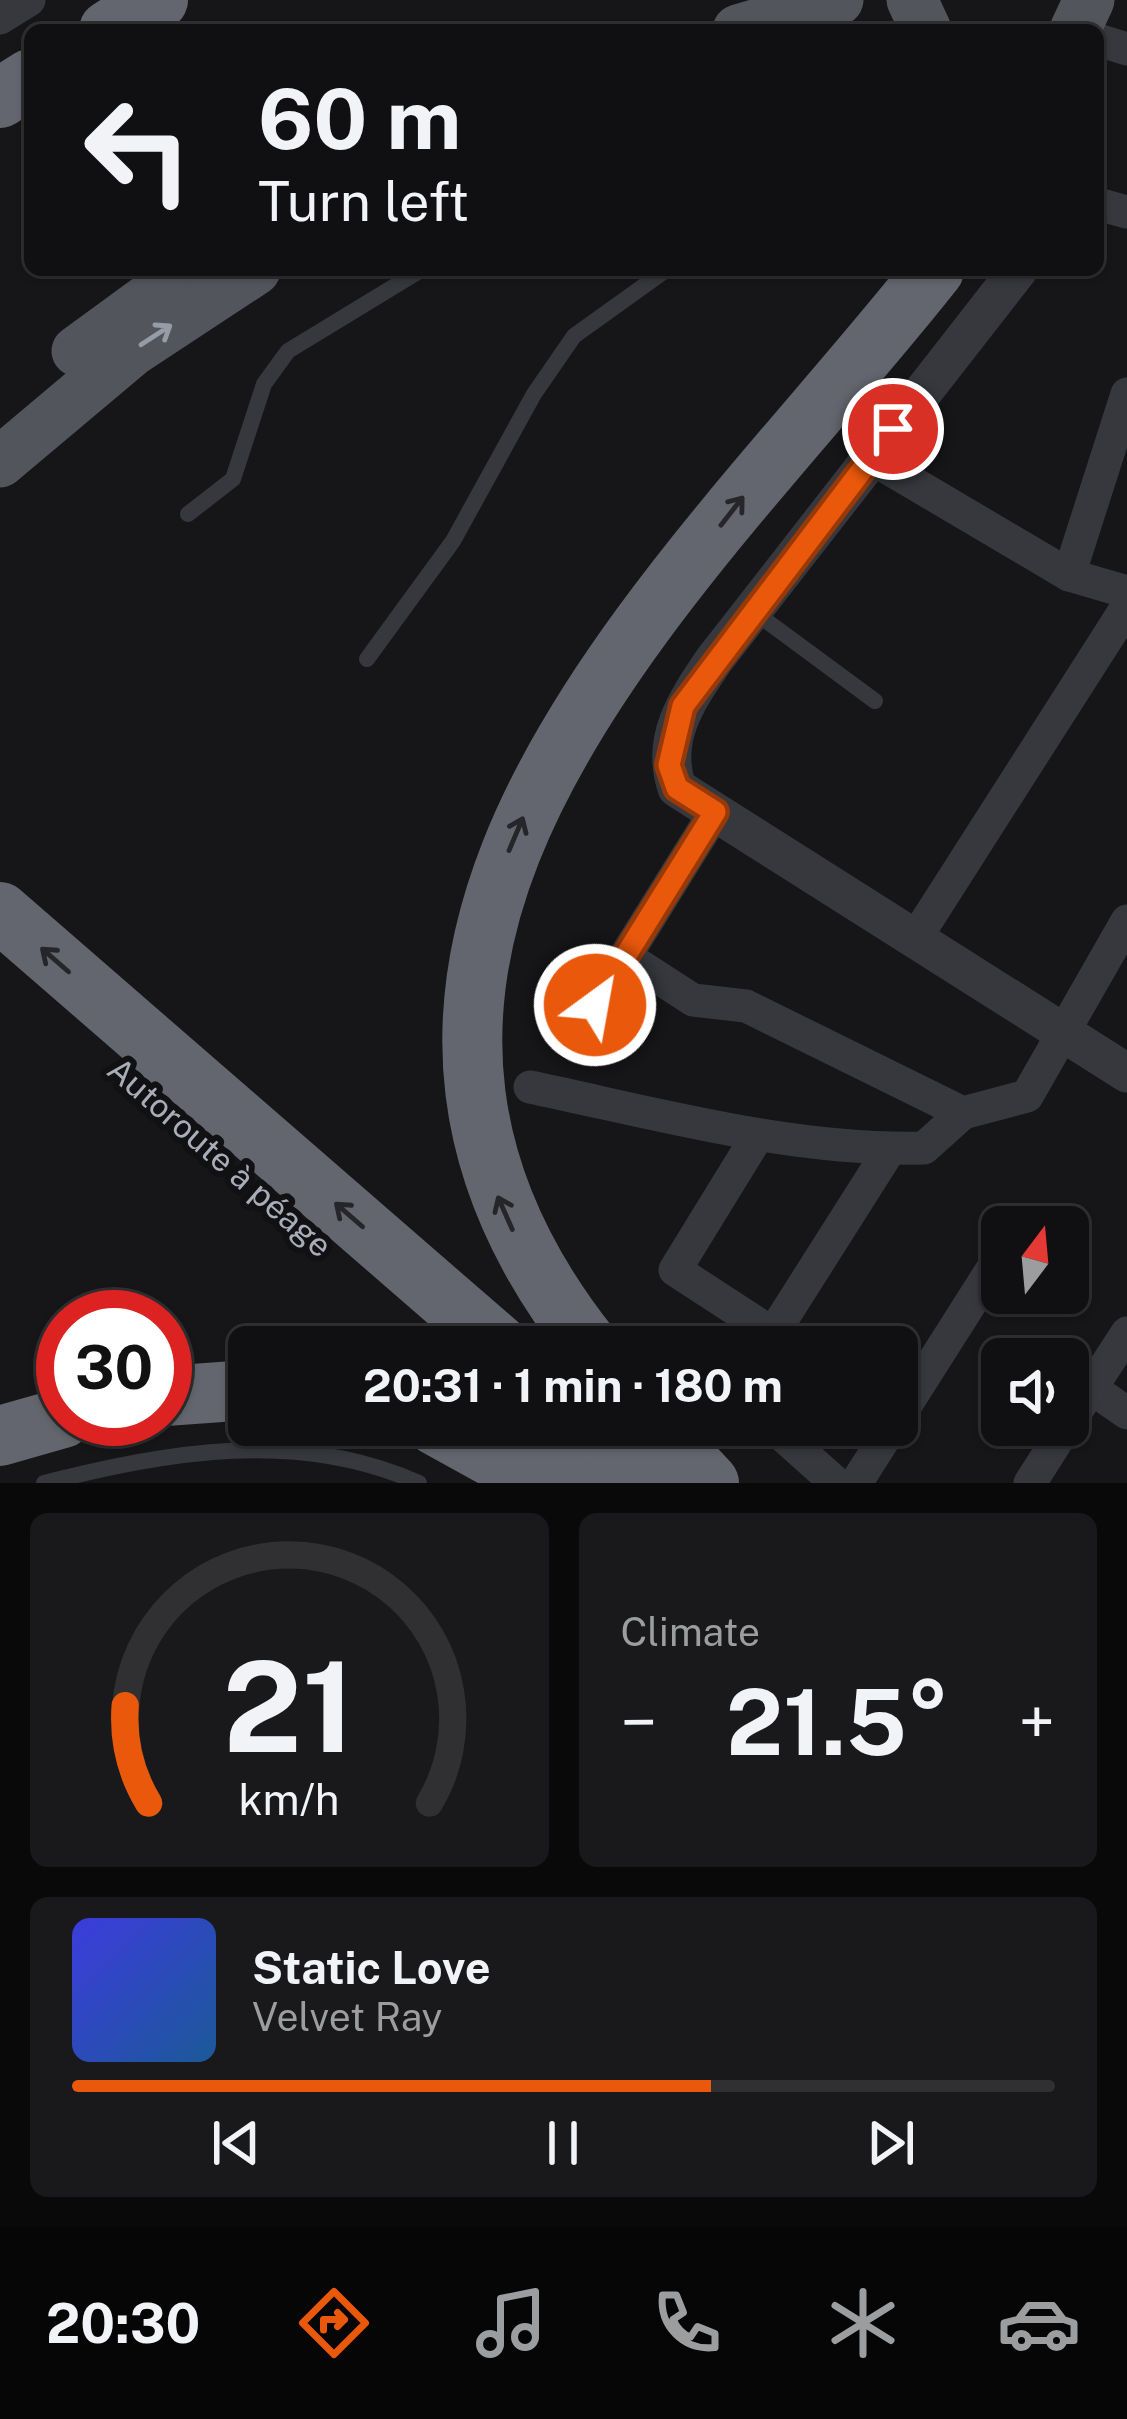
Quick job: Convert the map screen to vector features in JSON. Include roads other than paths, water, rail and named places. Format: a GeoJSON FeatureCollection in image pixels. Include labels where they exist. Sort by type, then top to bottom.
{"type":"FeatureCollection","features":[{"type":"Feature","properties":{"kind":"highway"},"geometry":{"type":"LineString","coordinates":[[119,24],[158,0]]}},
{"type":"Feature","properties":{"kind":"highway"},"geometry":{"type":"LineString","coordinates":[[573,1326],[519,1244],[496,1192],[478,1117],[470,1035],[494,887],[528,805],[591,702],[731,511],[929,276]]}},
{"type":"Feature","properties":{"kind":"highway"},"geometry":{"type":"LineString","coordinates":[[0,912],[477,1326]]}},
{"type":"Feature","properties":{"kind":"highway","name":"Autoroute à péage"},"geometry":{"type":"LineString","coordinates":[[0,968],[417,1326]]}},
{"type":"Feature","properties":{"kind":"highway"},"geometry":{"type":"LineString","coordinates":[[192,1394],[228,1392]]}},
{"type":"Feature","properties":{"kind":"highway"},"geometry":{"type":"LineString","coordinates":[[0,1436],[36,1426]]}},
{"type":"Feature","properties":{"kind":"highway"},"geometry":{"type":"LineString","coordinates":[[473,1446],[539,1483]]}},
{"type":"Feature","properties":{"kind":"highway"},"geometry":{"type":"LineString","coordinates":[[556,1446],[599,1483]]}},
{"type":"Feature","properties":{"kind":"highway"},"geometry":{"type":"LineString","coordinates":[[615,1446],[658,1483]]}},
{"type":"Feature","properties":{"kind":"highway"},"geometry":{"type":"LineString","coordinates":[[675,1446],[709,1483]]}},
{"type":"Feature","properties":{"kind":"main road"},"geometry":{"type":"LineString","coordinates":[[758,24],[838,0]]}},
{"type":"Feature","properties":{"kind":"main road"},"geometry":{"type":"LineString","coordinates":[[0,415],[116,319],[179,276]]}},
{"type":"Feature","properties":{"kind":"main road"},"geometry":{"type":"LineString","coordinates":[[0,462],[132,351],[246,276]]}},
{"type":"Feature","properties":{"kind":"street"},"geometry":{"type":"LineString","coordinates":[[0,18],[29,0]]}},
{"type":"Feature","properties":{"kind":"street"},"geometry":{"type":"LineString","coordinates":[[1013,276],[752,610],[683,706],[669,765],[677,788],[1127,1073]]}},
{"type":"Feature","properties":{"kind":"street"},"geometry":{"type":"LineString","coordinates":[[1069,574],[1127,394]]}},
{"type":"Feature","properties":{"kind":"street"},"geometry":{"type":"LineString","coordinates":[[871,458],[1069,574],[1127,592]]}},
{"type":"Feature","properties":{"kind":"street"},"geometry":{"type":"LineString","coordinates":[[915,939],[1127,608]]}},
{"type":"Feature","properties":{"kind":"street"},"geometry":{"type":"LineString","coordinates":[[595,1005],[715,812]]}},
{"type":"Feature","properties":{"kind":"street"},"geometry":{"type":"LineString","coordinates":[[530,1087],[758,1135],[890,1149],[924,1148],[963,1113],[1028,1096],[1127,921]]}},
{"type":"Feature","properties":{"kind":"street"},"geometry":{"type":"LineString","coordinates":[[625,956],[693,1000],[746,1006],[963,1113]]}},
{"type":"Feature","properties":{"kind":"street"},"geometry":{"type":"LineString","coordinates":[[758,1135],[675,1270],[760,1326]]}},
{"type":"Feature","properties":{"kind":"street"},"geometry":{"type":"LineString","coordinates":[[778,1326],[890,1149]]}},
{"type":"Feature","properties":{"kind":"street"},"geometry":{"type":"LineString","coordinates":[[918,1386],[981,1288]]}},
{"type":"Feature","properties":{"kind":"street"},"geometry":{"type":"LineString","coordinates":[[1089,1391],[1127,1333]]}},
{"type":"Feature","properties":{"kind":"street"},"geometry":{"type":"LineString","coordinates":[[1091,1388],[1127,1413]]}},
{"type":"Feature","properties":{"kind":"street"},"geometry":{"type":"LineString","coordinates":[[795,1446],[836,1483]]}},
{"type":"Feature","properties":{"kind":"street"},"geometry":{"type":"LineString","coordinates":[[856,1483],[880,1446]]}},
{"type":"Feature","properties":{"kind":"street"},"geometry":{"type":"LineString","coordinates":[[1030,1483],[1054,1446]]}},
{"type":"Feature","properties":{"kind":"lane"},"geometry":{"type":"LineString","coordinates":[[188,514],[233,479],[264,384],[288,351],[411,276]]}},
{"type":"Feature","properties":{"kind":"lane"},"geometry":{"type":"LineString","coordinates":[[367,659],[453,541],[534,394],[574,336],[658,276]]}},
{"type":"Feature","properties":{"kind":"lane"},"geometry":{"type":"LineString","coordinates":[[752,610],[875,701]]}},
{"type":"Feature","properties":{"kind":"lane"},"geometry":{"type":"LineString","coordinates":[[44,1483],[135,1460],[278,1448],[418,1483]]}}]}
